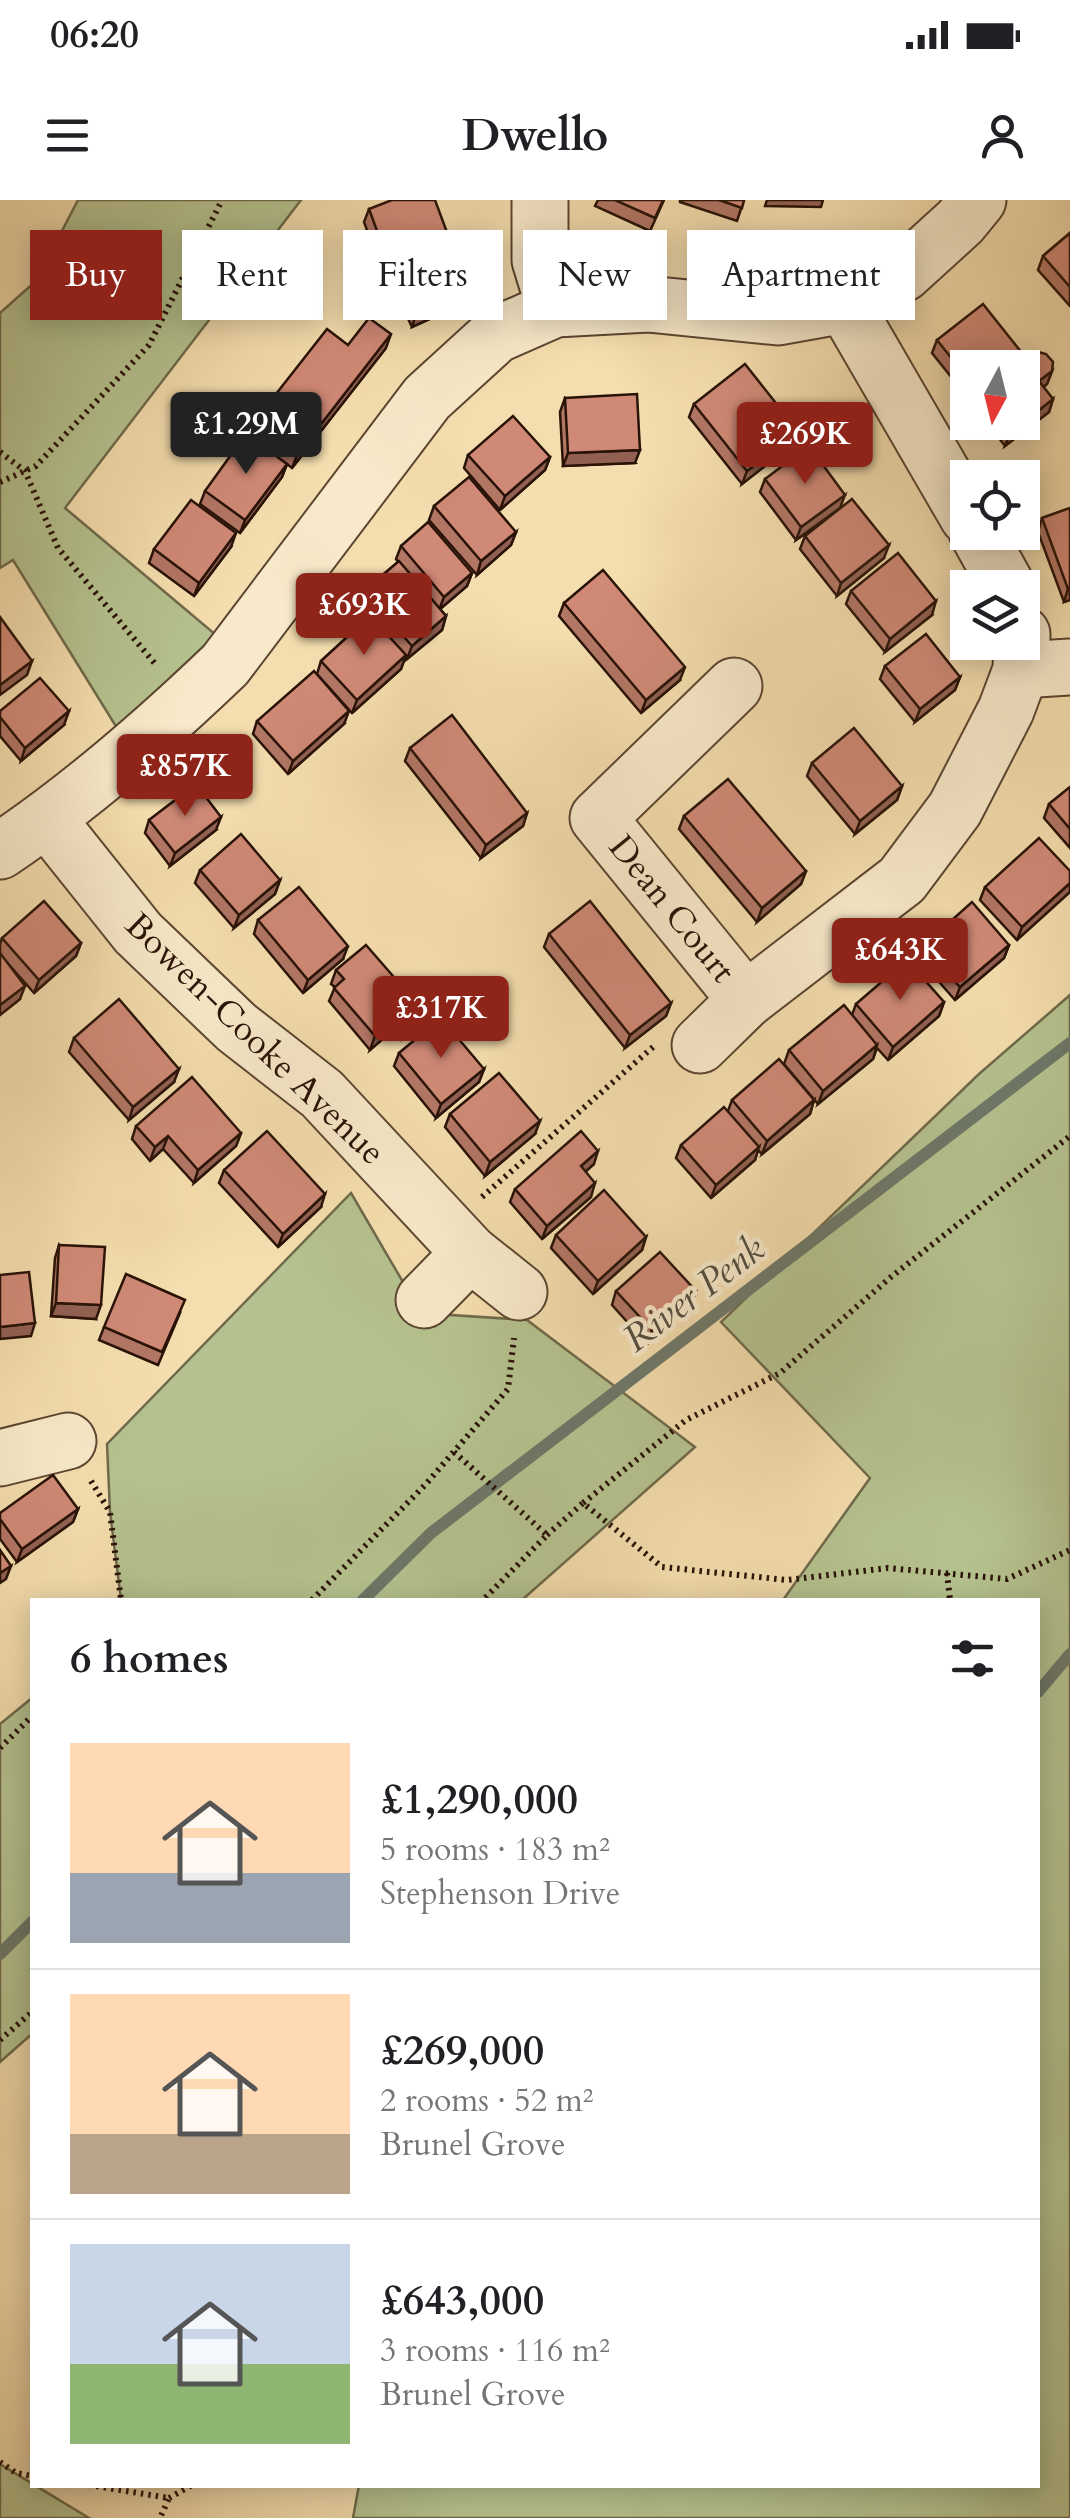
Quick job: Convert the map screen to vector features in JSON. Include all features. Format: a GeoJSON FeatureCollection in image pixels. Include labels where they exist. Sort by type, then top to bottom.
{"type":"FeatureCollection","features":[{"type":"Feature","properties":{"kind":"street"},"geometry":{"type":"LineString","coordinates":[[540,200],[540,230]]}},
{"type":"Feature","properties":{"kind":"street"},"geometry":{"type":"LineString","coordinates":[[915,262],[960,222],[978,200]]}},
{"type":"Feature","properties":{"kind":"street"},"geometry":{"type":"LineString","coordinates":[[0,851],[48,820],[225,665],[426,398],[496,335],[530,320]]}},
{"type":"Feature","properties":{"kind":"street"},"geometry":{"type":"LineString","coordinates":[[854,320],[950,486]]}},
{"type":"Feature","properties":{"kind":"street"},"geometry":{"type":"LineString","coordinates":[[677,1045],[746,1000],[902,880],[955,809],[1036,660]]}},
{"type":"Feature","properties":{"kind":"street","name":"Dean Court"},"geometry":{"type":"LineString","coordinates":[[734,686],[598,818],[746,1000]]}},
{"type":"Feature","properties":{"kind":"street","name":"Bowen-Cooke Avenue"},"geometry":{"type":"LineString","coordinates":[[48,820],[138,933],[236,1027],[322,1094],[459,1240],[519,1292]]}},
{"type":"Feature","properties":{"kind":"street"},"geometry":{"type":"LineString","coordinates":[[424,1300],[459,1240]]}},
{"type":"Feature","properties":{"kind":"street"},"geometry":{"type":"LineString","coordinates":[[0,1458],[68,1441]]}},
{"type":"Feature","properties":{"kind":"path"},"geometry":{"type":"LineString","coordinates":[[0,482],[36,466],[149,344],[222,200]]}},
{"type":"Feature","properties":{"kind":"path"},"geometry":{"type":"LineString","coordinates":[[0,452],[24,472],[58,548],[187,702]]}},
{"type":"Feature","properties":{"kind":"path"},"geometry":{"type":"LineString","coordinates":[[459,1240],[677,1045]]}},
{"type":"Feature","properties":{"kind":"path"},"geometry":{"type":"LineString","coordinates":[[485,1598],[583,1503],[686,1420],[780,1373],[890,1278],[1070,1136]]}},
{"type":"Feature","properties":{"kind":"path"},"geometry":{"type":"LineString","coordinates":[[314,1598],[454,1452],[508,1389],[519,1292]]}},
{"type":"Feature","properties":{"kind":"path"},"geometry":{"type":"LineString","coordinates":[[68,1441],[110,1512],[121,1598]]}},
{"type":"Feature","properties":{"kind":"path"},"geometry":{"type":"LineString","coordinates":[[454,1452],[547,1535]]}},
{"type":"Feature","properties":{"kind":"path"},"geometry":{"type":"LineString","coordinates":[[583,1503],[662,1567],[787,1580],[888,1568],[1007,1579],[1070,1550]]}},
{"type":"Feature","properties":{"kind":"path"},"geometry":{"type":"LineString","coordinates":[[948,1573],[950,1598]]}},
{"type":"Feature","properties":{"kind":"path"},"geometry":{"type":"LineString","coordinates":[[0,1748],[30,1718]]}},
{"type":"Feature","properties":{"kind":"path"},"geometry":{"type":"LineString","coordinates":[[0,2040],[30,2014]]}},
{"type":"Feature","properties":{"kind":"path"},"geometry":{"type":"LineString","coordinates":[[0,2462],[16,2473],[30,2476]]}},
{"type":"Feature","properties":{"kind":"path"},"geometry":{"type":"LineString","coordinates":[[107,2488],[169,2498]]}},
{"type":"Feature","properties":{"kind":"path"},"geometry":{"type":"LineString","coordinates":[[160,2518],[169,2498],[187,2488]]}},
{"type":"Feature","properties":{"kind":"green space"},"geometry":{"type":"Polygon","coordinates":[[[78,200],[301,200],[278,230],[182,230],[182,320],[209,320],[65,508],[216,635],[117,728],[13,560],[0,568],[0,313],[30,286],[30,320],[162,320],[162,230],[62,230],[78,200]]]}},
{"type":"Feature","properties":{"kind":"green space"},"geometry":{"type":"Polygon","coordinates":[[[1070,995],[1070,2518],[353,2518],[358,2488],[1040,2488],[1040,1598],[784,1598],[870,1478],[721,1322],[979,1074],[1070,995]]]}},
{"type":"Feature","properties":{"kind":"green space"},"geometry":{"type":"Polygon","coordinates":[[[351,1193],[421,1313],[527,1320],[695,1447],[524,1598],[121,1598],[110,1512],[107,1444],[351,1193]]]}},
{"type":"Feature","properties":{"kind":"green space"},"geometry":{"type":"Polygon","coordinates":[[[30,1700],[30,2036],[0,2062],[0,1724],[30,1700]]]}},
{"type":"Feature","properties":{"kind":"green space"},"geometry":{"type":"Polygon","coordinates":[[[0,2464],[30,2482],[30,2488],[40,2488],[89,2518],[0,2518],[0,2464]]]}},
{"type":"Feature","properties":{"kind":"building"},"geometry":{"type":"Polygon","coordinates":[[[392,200],[435,200],[446,230],[377,230],[369,209],[392,200]]]}},
{"type":"Feature","properties":{"kind":"building"},"geometry":{"type":"Polygon","coordinates":[[[615,200],[663,200],[655,218],[615,200]]]}},
{"type":"Feature","properties":{"kind":"building"},"geometry":{"type":"Polygon","coordinates":[[[719,200],[744,200],[742,208],[719,200]]]}},
{"type":"Feature","properties":{"kind":"building"},"geometry":{"type":"Polygon","coordinates":[[[1070,233],[1070,287],[1043,256],[1070,233]]]}},
{"type":"Feature","properties":{"kind":"building"},"geometry":{"type":"Polygon","coordinates":[[[983,304],[1020,350],[950,350],[950,356],[937,340],[983,304]]]}},
{"type":"Feature","properties":{"kind":"building"},"geometry":{"type":"Polygon","coordinates":[[[367,320],[391,334],[297,455],[254,422],[327,329],[348,345],[367,320]]]}},
{"type":"Feature","properties":{"kind":"building"},"geometry":{"type":"Polygon","coordinates":[[[1040,352],[1053,362],[1052,371],[1040,380],[1040,352]]]}},
{"type":"Feature","properties":{"kind":"building"},"geometry":{"type":"Polygon","coordinates":[[[745,364],[798,431],[747,471],[694,404],[745,364]]]}},
{"type":"Feature","properties":{"kind":"building"},"geometry":{"type":"Polygon","coordinates":[[[1040,382],[1053,399],[1040,409],[1040,382]]]}},
{"type":"Feature","properties":{"kind":"building"},"geometry":{"type":"Polygon","coordinates":[[[637,394],[640,450],[568,453],[565,398],[637,394]]]}},
{"type":"Feature","properties":{"kind":"building"},"geometry":{"type":"Polygon","coordinates":[[[513,416],[550,457],[505,496],[468,455],[513,416]]]}},
{"type":"Feature","properties":{"kind":"building"},"geometry":{"type":"Polygon","coordinates":[[[246,434],[287,464],[245,520],[205,491],[246,434]]]}},
{"type":"Feature","properties":{"kind":"building"},"geometry":{"type":"Polygon","coordinates":[[[809,446],[845,495],[801,527],[765,479],[809,446]]]}},
{"type":"Feature","properties":{"kind":"building"},"geometry":{"type":"Polygon","coordinates":[[[469,477],[516,532],[481,561],[434,506],[469,477]]]}},
{"type":"Feature","properties":{"kind":"building"},"geometry":{"type":"Polygon","coordinates":[[[852,499],[889,545],[841,583],[805,536],[852,499]]]}},
{"type":"Feature","properties":{"kind":"building"},"geometry":{"type":"Polygon","coordinates":[[[191,500],[236,533],[199,583],[154,549],[191,500]]]}},
{"type":"Feature","properties":{"kind":"building"},"geometry":{"type":"Polygon","coordinates":[[[1070,508],[1070,588],[1068,589],[1042,518],[1070,508]]]}},
{"type":"Feature","properties":{"kind":"building"},"geometry":{"type":"Polygon","coordinates":[[[428,522],[472,573],[444,597],[401,546],[428,522]]]}},
{"type":"Feature","properties":{"kind":"building"},"geometry":{"type":"Polygon","coordinates":[[[898,553],[936,601],[890,639],[851,591],[898,553]]]}},
{"type":"Feature","properties":{"kind":"building"},"geometry":{"type":"Polygon","coordinates":[[[399,561],[446,616],[412,646],[364,591],[399,561]]]}},
{"type":"Feature","properties":{"kind":"building"},"geometry":{"type":"Polygon","coordinates":[[[603,570],[685,667],[646,700],[564,603],[603,570]]]}},
{"type":"Feature","properties":{"kind":"building"},"geometry":{"type":"Polygon","coordinates":[[[370,616],[406,655],[357,700],[321,661],[370,616]]]}},
{"type":"Feature","properties":{"kind":"building"},"geometry":{"type":"Polygon","coordinates":[[[0,617],[32,661],[0,685],[0,617]]]}},
{"type":"Feature","properties":{"kind":"building"},"geometry":{"type":"Polygon","coordinates":[[[926,634],[960,677],[920,709],[885,666],[926,634]]]}},
{"type":"Feature","properties":{"kind":"building"},"geometry":{"type":"Polygon","coordinates":[[[314,671],[349,711],[293,761],[257,721],[314,671]]]}},
{"type":"Feature","properties":{"kind":"building"},"geometry":{"type":"Polygon","coordinates":[[[40,678],[69,711],[25,748],[0,717],[0,711],[40,678]]]}},
{"type":"Feature","properties":{"kind":"building"},"geometry":{"type":"Polygon","coordinates":[[[452,715],[527,813],[486,845],[410,748],[452,715]]]}},
{"type":"Feature","properties":{"kind":"building"},"geometry":{"type":"Polygon","coordinates":[[[854,728],[902,786],[860,821],[812,763],[854,728]]]}},
{"type":"Feature","properties":{"kind":"building"},"geometry":{"type":"Polygon","coordinates":[[[728,779],[806,871],[762,908],[684,816],[728,779]]]}},
{"type":"Feature","properties":{"kind":"building"},"geometry":{"type":"Polygon","coordinates":[[[196,784],[221,817],[175,853],[149,820],[196,784]]]}},
{"type":"Feature","properties":{"kind":"building"},"geometry":{"type":"Polygon","coordinates":[[[1070,787],[1070,829],[1049,804],[1070,787]]]}},
{"type":"Feature","properties":{"kind":"building"},"geometry":{"type":"Polygon","coordinates":[[[241,834],[280,880],[239,915],[200,870],[241,834]]]}},
{"type":"Feature","properties":{"kind":"building"},"geometry":{"type":"Polygon","coordinates":[[[1039,838],[1070,871],[1070,883],[1022,927],[985,887],[1039,838]]]}},
{"type":"Feature","properties":{"kind":"building"},"geometry":{"type":"Polygon","coordinates":[[[299,887],[348,946],[308,980],[258,920],[299,887]]]}},
{"type":"Feature","properties":{"kind":"building"},"geometry":{"type":"Polygon","coordinates":[[[44,901],[81,943],[39,980],[2,938],[44,901]]]}},
{"type":"Feature","properties":{"kind":"building"},"geometry":{"type":"Polygon","coordinates":[[[590,901],[671,1003],[630,1035],[549,934],[590,901]]]}},
{"type":"Feature","properties":{"kind":"building"},"geometry":{"type":"Polygon","coordinates":[[[972,902],[1009,945],[960,987],[923,946],[972,902]]]}},
{"type":"Feature","properties":{"kind":"building"},"geometry":{"type":"Polygon","coordinates":[[[366,945],[413,999],[425,988],[436,1001],[406,1027],[397,1017],[375,1036],[334,988],[344,979],[336,970],[366,945]]]}},
{"type":"Feature","properties":{"kind":"building"},"geometry":{"type":"Polygon","coordinates":[[[0,953],[25,986],[0,1005],[0,953]]]}},
{"type":"Feature","properties":{"kind":"building"},"geometry":{"type":"Polygon","coordinates":[[[907,960],[944,1002],[893,1047],[856,1004],[907,960]]]}},
{"type":"Feature","properties":{"kind":"building"},"geometry":{"type":"Polygon","coordinates":[[[119,999],[179,1069],[133,1107],[74,1038],[119,999]]]}},
{"type":"Feature","properties":{"kind":"building"},"geometry":{"type":"Polygon","coordinates":[[[844,1005],[877,1045],[823,1091],[789,1050],[844,1005]]]}},
{"type":"Feature","properties":{"kind":"building"},"geometry":{"type":"Polygon","coordinates":[[[441,1018],[484,1069],[441,1104],[399,1053],[441,1018]]]}},
{"type":"Feature","properties":{"kind":"building"},"geometry":{"type":"Polygon","coordinates":[[[779,1059],[814,1100],[767,1141],[732,1100],[779,1059]]]}},
{"type":"Feature","properties":{"kind":"building"},"geometry":{"type":"Polygon","coordinates":[[[499,1073],[540,1121],[490,1162],[450,1114],[499,1073]]]}},
{"type":"Feature","properties":{"kind":"building"},"geometry":{"type":"Polygon","coordinates":[[[192,1077],[241,1133],[198,1170],[168,1136],[155,1147],[136,1126],[192,1077]]]}},
{"type":"Feature","properties":{"kind":"building"},"geometry":{"type":"Polygon","coordinates":[[[724,1107],[759,1147],[716,1185],[681,1145],[724,1107]]]}},
{"type":"Feature","properties":{"kind":"building"},"geometry":{"type":"Polygon","coordinates":[[[267,1131],[325,1194],[283,1234],[224,1170],[267,1131]]]}},
{"type":"Feature","properties":{"kind":"building"},"geometry":{"type":"Polygon","coordinates":[[[581,1131],[598,1151],[581,1166],[595,1183],[547,1226],[515,1189],[581,1131]]]}},
{"type":"Feature","properties":{"kind":"building"},"geometry":{"type":"Polygon","coordinates":[[[604,1190],[646,1237],[598,1281],[556,1235],[604,1190]]]}},
{"type":"Feature","properties":{"kind":"building"},"geometry":{"type":"Polygon","coordinates":[[[59,1245],[105,1247],[101,1305],[56,1303],[59,1245]]]}},
{"type":"Feature","properties":{"kind":"building"},"geometry":{"type":"Polygon","coordinates":[[[660,1252],[696,1291],[652,1330],[616,1291],[660,1252]]]}},
{"type":"Feature","properties":{"kind":"building"},"geometry":{"type":"Polygon","coordinates":[[[29,1272],[35,1323],[0,1327],[0,1275],[29,1272]]]}},
{"type":"Feature","properties":{"kind":"building"},"geometry":{"type":"Polygon","coordinates":[[[126,1274],[185,1300],[162,1352],[104,1327],[126,1274]]]}},
{"type":"Feature","properties":{"kind":"building"},"geometry":{"type":"Polygon","coordinates":[[[53,1475],[78,1509],[22,1549],[0,1519],[0,1513],[53,1475]]]}},
{"type":"Feature","properties":{"kind":"building"},"geometry":{"type":"Polygon","coordinates":[[[0,1550],[11,1566],[0,1573],[0,1550]]]}},
{"type":"Feature","properties":{"kind":"waterway","name":"River Penk"},"geometry":{"type":"LineString","coordinates":[[365,1598],[431,1533],[1070,1043]]}},
{"type":"Feature","properties":{"kind":"waterway"},"geometry":{"type":"LineString","coordinates":[[1040,1690],[1070,1654]]}},
{"type":"Feature","properties":{"kind":"waterway","name":"River Penk"},"geometry":{"type":"LineString","coordinates":[[0,1954],[30,1924]]}}]}
